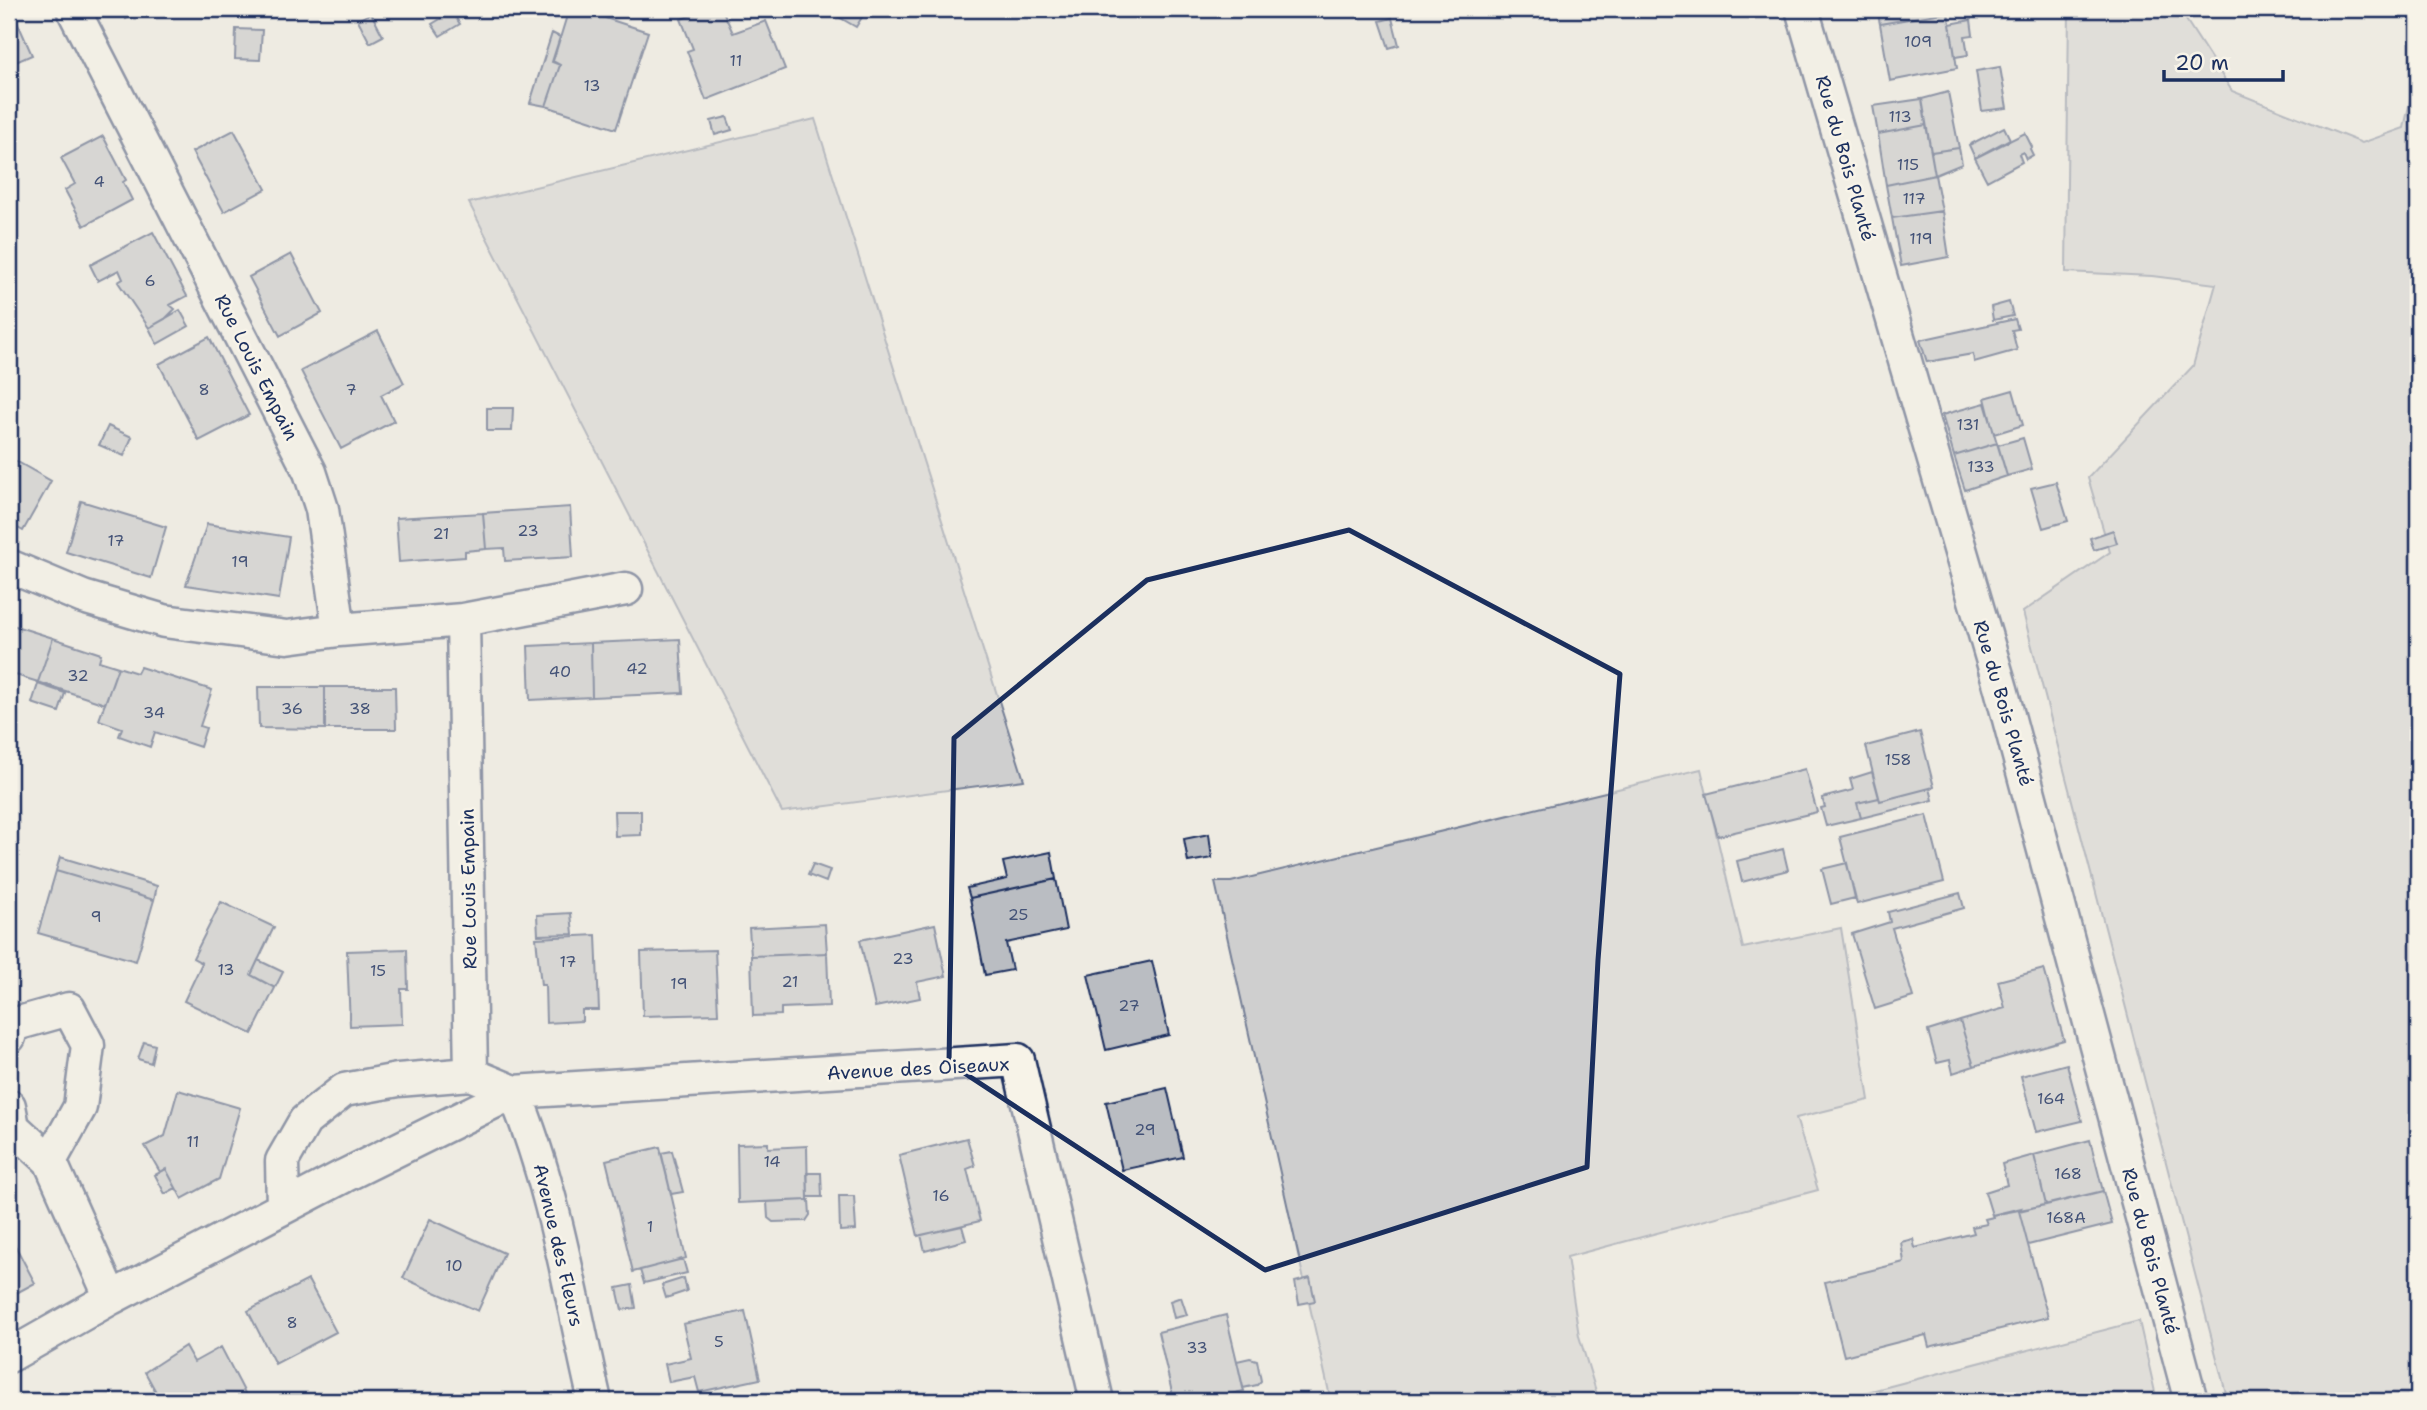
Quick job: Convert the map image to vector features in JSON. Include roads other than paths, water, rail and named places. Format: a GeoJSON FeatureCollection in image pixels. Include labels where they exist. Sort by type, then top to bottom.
{"type":"FeatureCollection","features":[{"type":"Feature","properties":{"kind":"street","name":"Rue Louis Empain"},"geometry":{"type":"LineString","coordinates":[[73,9],[310,472],[322,509],[339,629]]}},
{"type":"Feature","properties":{"kind":"street","name":"Rue du Bois Planté"},"geometry":{"type":"LineString","coordinates":[[1802,9],[2001,689],[2191,1401]]}},
{"type":"Feature","properties":{"kind":"street"},"geometry":{"type":"LineString","coordinates":[[9,566],[83,597],[164,621],[286,637],[339,629],[463,620],[626,589]]}},
{"type":"Feature","properties":{"kind":"street","name":"Rue Louis Empain"},"geometry":{"type":"LineString","coordinates":[[463,620],[471,1073]]}},
{"type":"Feature","properties":{"kind":"street"},"geometry":{"type":"LineString","coordinates":[[9,1037],[12,1025],[69,1009],[88,1045],[80,1107],[50,1161]]}},
{"type":"Feature","properties":{"kind":"street","name":"Avenue des Oiseaux"},"geometry":{"type":"LineString","coordinates":[[9,1356],[111,1298],[283,1208],[514,1092],[1017,1060],[1097,1401]]}},
{"type":"Feature","properties":{"kind":"street","name":"Avenue des Oiseaux"},"geometry":{"type":"LineString","coordinates":[[283,1208],[282,1161],[305,1121],[344,1090],[398,1080],[471,1073],[514,1092]]}},
{"type":"Feature","properties":{"kind":"street","name":"Avenue des Fleurs"},"geometry":{"type":"LineString","coordinates":[[514,1092],[531,1133],[545,1182],[595,1401]]}},
{"type":"Feature","properties":{"kind":"street"},"geometry":{"type":"LineString","coordinates":[[9,1106],[13,1127],[50,1161],[111,1298]]}}]}
